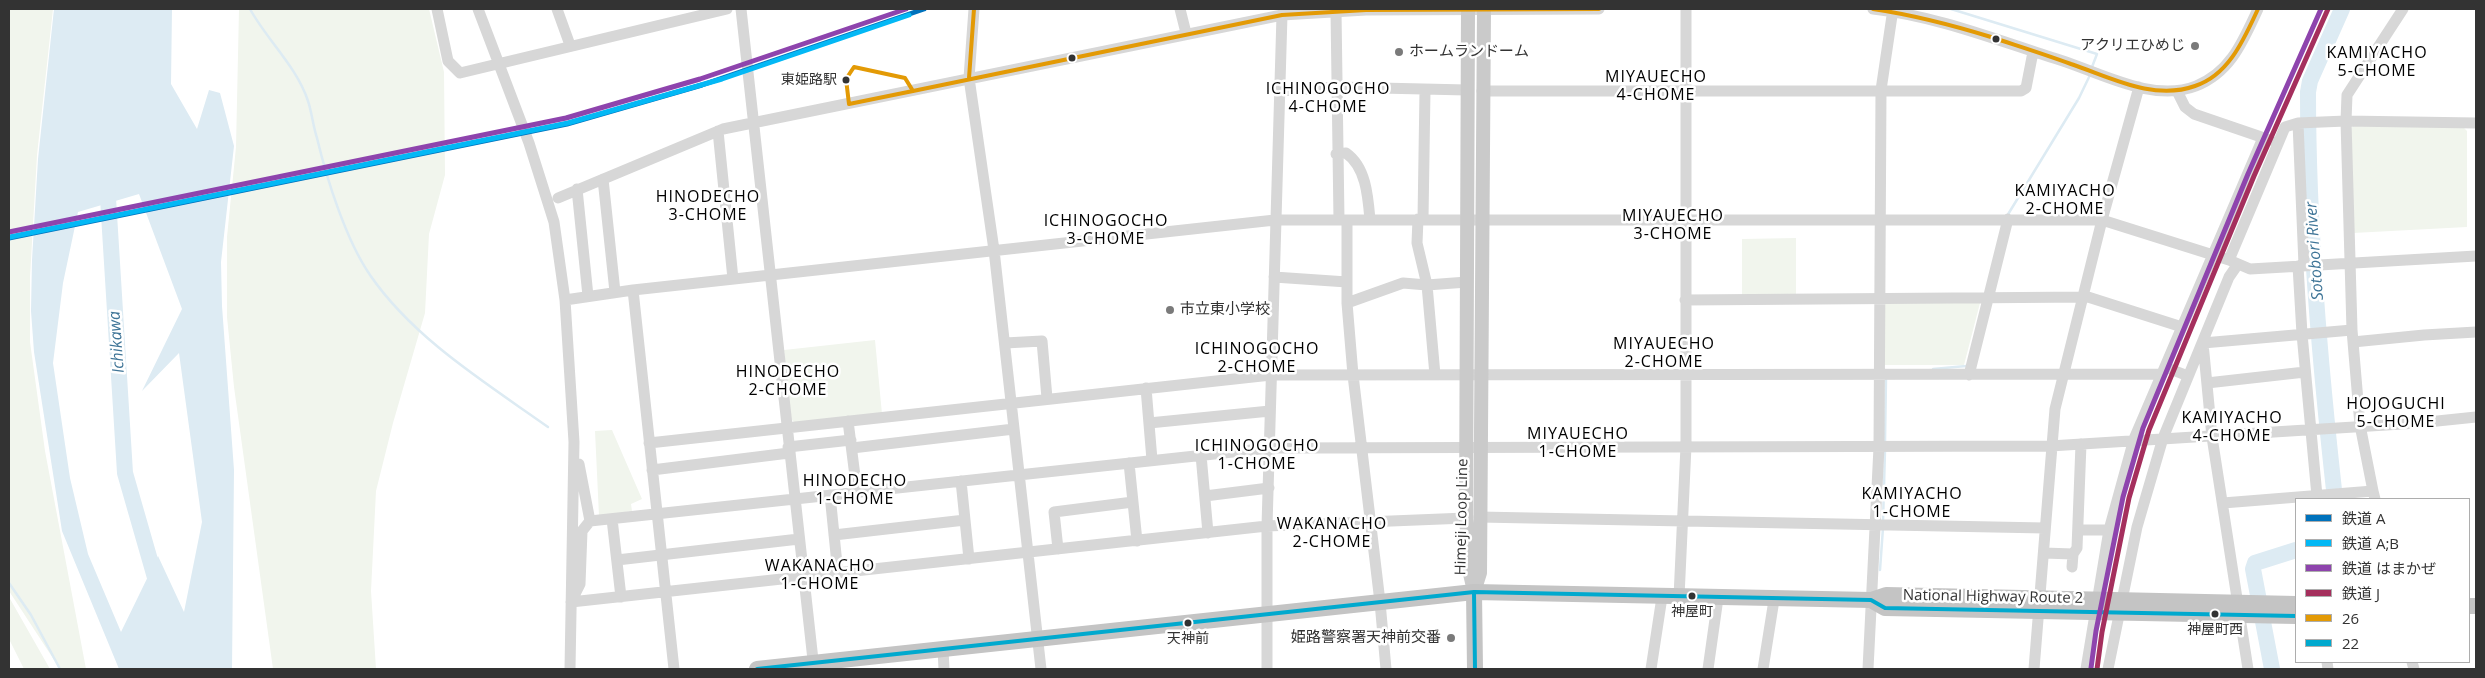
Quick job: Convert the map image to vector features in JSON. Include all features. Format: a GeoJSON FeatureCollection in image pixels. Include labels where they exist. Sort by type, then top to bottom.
{"type":"FeatureCollection","features":[{"type":"Feature","properties":{"kind":"highway","name":"National Highway Route 2"},"geometry":{"type":"LineString","coordinates":[[757,669],[814,666],[1037,638],[1474,592],[1774,600],[1871,600],[1885,608],[2040,604],[2238,609],[2295,616]]}},
{"type":"Feature","properties":{"kind":"highway"},"geometry":{"type":"LineString","coordinates":[[1474,592],[1475,669]]}},
{"type":"Feature","properties":{"kind":"highway","name":"National Highway Route 2"},"geometry":{"type":"LineString","coordinates":[[2238,609],[2295,604]]}},
{"type":"Feature","properties":{"kind":"main road","name":"Himeji Loop Line"},"geometry":{"type":"LineString","coordinates":[[1468,10],[1467,90],[1474,219],[1474,446],[1472,518],[1480,573],[1474,592]]}},
{"type":"Feature","properties":{"kind":"main road","name":"Himeji Loop Line"},"geometry":{"type":"LineString","coordinates":[[1473,375],[1467,282],[1474,219],[1482,90],[1484,10]]}},
{"type":"Feature","properties":{"kind":"street"},"geometry":{"type":"LineString","coordinates":[[437,9],[448,61],[460,73],[570,45],[727,9]]}},
{"type":"Feature","properties":{"kind":"street"},"geometry":{"type":"LineString","coordinates":[[478,9],[529,142],[554,222],[565,300],[574,442],[570,669]]}},
{"type":"Feature","properties":{"kind":"street"},"geometry":{"type":"LineString","coordinates":[[741,9],[794,500],[814,666]]}},
{"type":"Feature","properties":{"kind":"street"},"geometry":{"type":"LineString","coordinates":[[974,9],[970,78],[994,250],[1041,669]]}},
{"type":"Feature","properties":{"kind":"street"},"geometry":{"type":"LineString","coordinates":[[1180,9],[1186,33]]}},
{"type":"Feature","properties":{"kind":"street"},"geometry":{"type":"LineString","coordinates":[[558,198],[718,131],[1186,33],[1282,15],[1336,11],[1599,9]]}},
{"type":"Feature","properties":{"kind":"street"},"geometry":{"type":"LineString","coordinates":[[1679,597],[1686,446],[1686,9]]}},
{"type":"Feature","properties":{"kind":"street"},"geometry":{"type":"LineString","coordinates":[[1873,9],[1893,10],[2033,52],[2139,87],[2177,91],[2194,87],[2222,71],[2234,57],[2258,9]]}},
{"type":"Feature","properties":{"kind":"street"},"geometry":{"type":"LineString","coordinates":[[2223,503],[2317,496],[2374,495],[2360,425],[2353,336],[2346,121],[2347,94],[2402,9]]}},
{"type":"Feature","properties":{"kind":"street"},"geometry":{"type":"LineString","coordinates":[[561,10],[570,45]]}},
{"type":"Feature","properties":{"kind":"street"},"geometry":{"type":"LineString","coordinates":[[1868,669],[1879,447],[1880,90],[1893,10]]}},
{"type":"Feature","properties":{"kind":"street"},"geometry":{"type":"LineString","coordinates":[[1336,11],[1336,154],[1343,220],[1352,375],[1363,447],[1386,669]]}},
{"type":"Feature","properties":{"kind":"street"},"geometry":{"type":"LineString","coordinates":[[1267,669],[1269,613],[1267,526],[1282,15]]}},
{"type":"Feature","properties":{"kind":"street"},"geometry":{"type":"LineString","coordinates":[[1482,90],[1685,92],[2021,91],[2026,88],[2033,52]]}},
{"type":"Feature","properties":{"kind":"street"},"geometry":{"type":"LineString","coordinates":[[1280,91],[1336,87],[1467,90]]}},
{"type":"Feature","properties":{"kind":"street"},"geometry":{"type":"LineString","coordinates":[[2034,669],[2044,553],[2050,446],[2055,409],[2102,220],[2139,87]]}},
{"type":"Feature","properties":{"kind":"street"},"geometry":{"type":"LineString","coordinates":[[1424,90],[1420,219],[1417,243],[1427,285],[1435,375]]}},
{"type":"Feature","properties":{"kind":"street"},"geometry":{"type":"LineString","coordinates":[[2177,91],[2185,107],[2194,114],[2278,143]]}},
{"type":"Feature","properties":{"kind":"street"},"geometry":{"type":"LineString","coordinates":[[2108,669],[2119,606],[2137,527],[2163,438],[2229,277],[2285,127],[2298,123],[2346,121],[2476,123]]}},
{"type":"Feature","properties":{"kind":"street"},"geometry":{"type":"LineString","coordinates":[[2298,123],[2302,334],[2305,372],[2322,429],[2317,496]]}},
{"type":"Feature","properties":{"kind":"street"},"geometry":{"type":"LineString","coordinates":[[718,131],[733,279]]}},
{"type":"Feature","properties":{"kind":"street"},"geometry":{"type":"LineString","coordinates":[[2086,669],[2110,530],[2134,439],[2263,138]]}},
{"type":"Feature","properties":{"kind":"street"},"geometry":{"type":"LineString","coordinates":[[1336,154],[1346,153],[1354,158],[1367,189],[1370,220]]}},
{"type":"Feature","properties":{"kind":"street"},"geometry":{"type":"LineString","coordinates":[[603,179],[615,292]]}},
{"type":"Feature","properties":{"kind":"street"},"geometry":{"type":"LineString","coordinates":[[577,190],[588,296]]}},
{"type":"Feature","properties":{"kind":"street"},"geometry":{"type":"LineString","coordinates":[[1969,375],[2008,219]]}},
{"type":"Feature","properties":{"kind":"street"},"geometry":{"type":"LineString","coordinates":[[565,300],[632,290],[1276,220],[2102,220],[2212,254],[2250,269],[2476,256]]}},
{"type":"Feature","properties":{"kind":"street"},"geometry":{"type":"LineString","coordinates":[[1274,277],[1347,282]]}},
{"type":"Feature","properties":{"kind":"street"},"geometry":{"type":"LineString","coordinates":[[1347,303],[1403,283],[1427,285],[1467,282]]}},
{"type":"Feature","properties":{"kind":"street"},"geometry":{"type":"LineString","coordinates":[[632,290],[674,669]]}},
{"type":"Feature","properties":{"kind":"street"},"geometry":{"type":"LineString","coordinates":[[1685,300],[2088,297],[2182,327]]}},
{"type":"Feature","properties":{"kind":"street"},"geometry":{"type":"LineString","coordinates":[[2203,343],[2320,333],[2353,336],[2476,332]]}},
{"type":"Feature","properties":{"kind":"street"},"geometry":{"type":"LineString","coordinates":[[1005,343],[1042,341],[1047,398]]}},
{"type":"Feature","properties":{"kind":"street"},"geometry":{"type":"LineString","coordinates":[[2203,343],[2212,437],[2248,669]]}},
{"type":"Feature","properties":{"kind":"street"},"geometry":{"type":"LineString","coordinates":[[649,443],[786,426],[848,421],[1271,375],[1686,373],[1969,375],[2164,370],[2188,376]]}},
{"type":"Feature","properties":{"kind":"street"},"geometry":{"type":"LineString","coordinates":[[2207,383],[2305,372]]}},
{"type":"Feature","properties":{"kind":"street"},"geometry":{"type":"LineString","coordinates":[[1146,388],[1152,460]]}},
{"type":"Feature","properties":{"kind":"street"},"geometry":{"type":"LineString","coordinates":[[1149,423],[1270,411]]}},
{"type":"Feature","properties":{"kind":"street"},"geometry":{"type":"LineString","coordinates":[[571,602],[580,584],[582,531],[590,521],[1270,448],[2050,446],[2134,439],[2212,437],[2360,425],[2418,423],[2476,417]]}},
{"type":"Feature","properties":{"kind":"street"},"geometry":{"type":"LineString","coordinates":[[848,421],[858,492]]}},
{"type":"Feature","properties":{"kind":"street"},"geometry":{"type":"LineString","coordinates":[[652,470],[789,450],[1014,429]]}},
{"type":"Feature","properties":{"kind":"street"},"geometry":{"type":"LineString","coordinates":[[574,442],[590,521]]}},
{"type":"Feature","properties":{"kind":"street"},"geometry":{"type":"LineString","coordinates":[[2072,567],[2073,554],[2077,548],[2081,444]]}},
{"type":"Feature","properties":{"kind":"street"},"geometry":{"type":"LineString","coordinates":[[1201,455],[1208,533]]}},
{"type":"Feature","properties":{"kind":"street"},"geometry":{"type":"LineString","coordinates":[[1129,463],[1138,541]]}},
{"type":"Feature","properties":{"kind":"street"},"geometry":{"type":"LineString","coordinates":[[961,480],[969,559]]}},
{"type":"Feature","properties":{"kind":"street"},"geometry":{"type":"LineString","coordinates":[[1205,496],[1268,488]]}},
{"type":"Feature","properties":{"kind":"street"},"geometry":{"type":"LineString","coordinates":[[830,495],[838,574]]}},
{"type":"Feature","properties":{"kind":"street"},"geometry":{"type":"LineString","coordinates":[[1058,549],[1054,512],[1133,502]]}},
{"type":"Feature","properties":{"kind":"street"},"geometry":{"type":"LineString","coordinates":[[571,602],[1267,526],[1472,518],[1682,520],[2045,528]]}},
{"type":"Feature","properties":{"kind":"street"},"geometry":{"type":"LineString","coordinates":[[612,519],[621,597]]}},
{"type":"Feature","properties":{"kind":"street"},"geometry":{"type":"LineString","coordinates":[[834,535],[965,520]]}},
{"type":"Feature","properties":{"kind":"street"},"geometry":{"type":"LineString","coordinates":[[2078,530],[2110,530]]}},
{"type":"Feature","properties":{"kind":"street"},"geometry":{"type":"LineString","coordinates":[[617,560],[799,539]]}},
{"type":"Feature","properties":{"kind":"street"},"geometry":{"type":"LineString","coordinates":[[2044,553],[2073,554]]}},
{"type":"Feature","properties":{"kind":"street"},"geometry":{"type":"LineString","coordinates":[[1651,669],[1662,597]]}},
{"type":"Feature","properties":{"kind":"street"},"geometry":{"type":"LineString","coordinates":[[1708,669],[1718,598]]}},
{"type":"Feature","properties":{"kind":"street"},"geometry":{"type":"LineString","coordinates":[[1763,669],[1774,600]]}},
{"type":"Feature","properties":{"kind":"street"},"geometry":{"type":"LineString","coordinates":[[942,649],[944,669]]}},
{"type":"Feature","properties":{"kind":"shaded area"},"geometry":{"type":"Polygon","coordinates":[[[9,9],[53,9],[37,155],[30,277],[30,342],[45,451],[86,669],[60,669],[9,591],[9,9]]]}},
{"type":"Feature","properties":{"kind":"shaded area"},"geometry":{"type":"Polygon","coordinates":[[[54,9],[172,9],[171,84],[197,129],[209,90],[220,93],[234,146],[221,262],[222,306],[234,470],[232,669],[119,669],[62,531],[34,352],[31,311],[38,159],[54,9]],[[139,194],[78,212],[63,283],[53,363],[70,478],[88,554],[121,632],[158,556],[184,612],[202,522],[179,353],[142,391],[182,309],[139,194]]]}},
{"type":"Feature","properties":{"kind":"shaded area"},"geometry":{"type":"Polygon","coordinates":[[[239,9],[429,9],[444,72],[445,175],[429,234],[425,313],[393,423],[376,491],[371,591],[376,669],[273,669],[234,387],[227,317],[227,237],[236,147],[239,9]]]}},
{"type":"Feature","properties":{"kind":"shaded area"},"geometry":{"type":"Polygon","coordinates":[[[2354,125],[2463,127],[2467,131],[2467,227],[2353,233],[2349,131],[2354,125]]]}},
{"type":"Feature","properties":{"kind":"shaded area"},"geometry":{"type":"Polygon","coordinates":[[[1796,238],[1796,295],[1742,295],[1742,239],[1796,238]]]}},
{"type":"Feature","properties":{"kind":"shaded area"},"geometry":{"type":"Polygon","coordinates":[[[1885,301],[1980,303],[1964,365],[1884,365],[1885,301]]]}},
{"type":"Feature","properties":{"kind":"shaded area"},"geometry":{"type":"Polygon","coordinates":[[[875,340],[882,414],[795,423],[790,418],[784,350],[875,340]]]}},
{"type":"Feature","properties":{"kind":"shaded area"},"geometry":{"type":"Polygon","coordinates":[[[612,430],[642,499],[631,504],[632,511],[599,516],[595,431],[612,430]]]}},
{"type":"Feature","properties":{"kind":"shaded area"},"geometry":{"type":"Polygon","coordinates":[[[9,597],[50,669],[24,669],[9,639],[9,597]]]}},
{"type":"Feature","properties":{"kind":"waterway"},"geometry":{"type":"LineString","coordinates":[[250,9],[297,77],[303,89],[338,209],[353,245],[370,275],[388,298],[429,340],[548,427]]}},
{"type":"Feature","properties":{"kind":"waterway"},"geometry":{"type":"LineString","coordinates":[[1951,9],[2097,54],[2092,67]]}},
{"type":"Feature","properties":{"kind":"waterway","name":"Sotobori River"},"geometry":{"type":"LineString","coordinates":[[2335,498],[2324,398],[2316,296],[2310,194],[2308,92],[2310,81],[2342,9]]}},
{"type":"Feature","properties":{"kind":"waterway"},"geometry":{"type":"LineString","coordinates":[[2007,216],[2079,98],[2090,75]]}},
{"type":"Feature","properties":{"kind":"waterway","name":"Ichikawa"},"geometry":{"type":"LineString","coordinates":[[107,182],[125,473],[158,588]]}},
{"type":"Feature","properties":{"kind":"waterway"},"geometry":{"type":"LineString","coordinates":[[1933,369],[1966,366]]}},
{"type":"Feature","properties":{"kind":"waterway"},"geometry":{"type":"LineString","coordinates":[[1885,442],[1886,378]]}},
{"type":"Feature","properties":{"kind":"waterway"},"geometry":{"type":"LineString","coordinates":[[1883,522],[1885,450]]}},
{"type":"Feature","properties":{"kind":"waterway"},"geometry":{"type":"LineString","coordinates":[[1880,570],[1883,528]]}},
{"type":"Feature","properties":{"kind":"waterway"},"geometry":{"type":"LineString","coordinates":[[2272,669],[2253,569],[2255,563],[2295,550]]}},
{"type":"Feature","properties":{"kind":"waterway"},"geometry":{"type":"LineString","coordinates":[[9,583],[31,615],[60,669]]}},
{"type":"Feature","properties":{"kind":"rail line","name":"はまかぜ"},"geometry":{"type":"LineString","coordinates":[[9,232],[566,118],[700,79],[906,9]]}},
{"type":"Feature","properties":{"kind":"rail line","name":"A"},"geometry":{"type":"LineString","coordinates":[[9,238],[567,124],[702,85],[924,9]]}},
{"type":"Feature","properties":{"kind":"rail line","name":"はまかぜ"},"geometry":{"type":"LineString","coordinates":[[2091,668],[2096,631],[2123,497],[2143,428],[2248,174],[2321,9]]}},
{"type":"Feature","properties":{"kind":"rail line","name":"J"},"geometry":{"type":"LineString","coordinates":[[2097,669],[2102,632],[2129,498],[2149,430],[2254,176],[2328,9]]}},
{"type":"Feature","properties":{"kind":"rail line","name":"A;B"},"geometry":{"type":"LineString","coordinates":[[10,237],[568,123],[722,79],[909,15]]}},
{"type":"Feature","properties":{"kind":"transit line","name":"26"},"geometry":{"type":"LineString","coordinates":[[969,78],[974,9]]}},
{"type":"Feature","properties":{"kind":"transit line","name":"26"},"geometry":{"type":"LineString","coordinates":[[913,91],[1282,15],[1366,10],[1599,9]]}},
{"type":"Feature","properties":{"kind":"transit line","name":"26"},"geometry":{"type":"LineString","coordinates":[[1873,9],[1918,17],[1962,28],[2041,53],[2116,81],[2163,91],[2195,86],[2217,74],[2241,44],[2258,9]]}},
{"type":"Feature","properties":{"kind":"transit line","name":"26"},"geometry":{"type":"LineString","coordinates":[[854,67],[905,78],[913,91],[849,104],[846,79],[854,67]]}},
{"type":"Feature","properties":{"kind":"transit line","name":"22"},"geometry":{"type":"LineString","coordinates":[[1474,592],[1475,669]]}},
{"type":"Feature","properties":{"kind":"transit line","name":"22"},"geometry":{"type":"LineString","coordinates":[[757,669],[1474,592],[1871,600],[1885,608],[2295,616]]}},
{"type":"Feature","properties":{"kind":"place","name":"アクリエひめじ"},"geometry":{"type":"Point","coordinates":[2195,46]}},
{"type":"Feature","properties":{"kind":"place","name":"ホームランドーム"},"geometry":{"type":"Point","coordinates":[1399,52]}},
{"type":"Feature","properties":{"kind":"place","name":"東姫路駅"},"geometry":{"type":"Point","coordinates":[846,80]}},
{"type":"Feature","properties":{"kind":"place","name":"市立東小学校"},"geometry":{"type":"Point","coordinates":[1170,310]}},
{"type":"Feature","properties":{"kind":"place","name":"神屋町"},"geometry":{"type":"Point","coordinates":[1692,596]}},
{"type":"Feature","properties":{"kind":"place","name":"神屋町西"},"geometry":{"type":"Point","coordinates":[2215,614]}},
{"type":"Feature","properties":{"kind":"place","name":"天神前"},"geometry":{"type":"Point","coordinates":[1188,623]}},
{"type":"Feature","properties":{"kind":"place","name":"姫路警察署天神前交番"},"geometry":{"type":"Point","coordinates":[1451,638]}},
{"type":"Feature","properties":{"kind":"district","name":"KAMIYACHO 5-CHOME"},"geometry":{"type":"Point","coordinates":[2377,62]}},
{"type":"Feature","properties":{"kind":"district","name":"MIYAUECHO 4-CHOME"},"geometry":{"type":"Point","coordinates":[1656,86]}},
{"type":"Feature","properties":{"kind":"district","name":"ICHINOGOCHO 4-CHOME"},"geometry":{"type":"Point","coordinates":[1328,98]}},
{"type":"Feature","properties":{"kind":"district","name":"KAMIYACHO 2-CHOME"},"geometry":{"type":"Point","coordinates":[2065,200]}},
{"type":"Feature","properties":{"kind":"district","name":"HINODECHO 3-CHOME"},"geometry":{"type":"Point","coordinates":[708,206]}},
{"type":"Feature","properties":{"kind":"district","name":"MIYAUECHO 3-CHOME"},"geometry":{"type":"Point","coordinates":[1673,225]}},
{"type":"Feature","properties":{"kind":"district","name":"ICHINOGOCHO 3-CHOME"},"geometry":{"type":"Point","coordinates":[1106,230]}},
{"type":"Feature","properties":{"kind":"district","name":"MIYAUECHO 2-CHOME"},"geometry":{"type":"Point","coordinates":[1664,353]}},
{"type":"Feature","properties":{"kind":"district","name":"ICHINOGOCHO 2-CHOME"},"geometry":{"type":"Point","coordinates":[1257,358]}},
{"type":"Feature","properties":{"kind":"district","name":"HINODECHO 2-CHOME"},"geometry":{"type":"Point","coordinates":[788,381]}},
{"type":"Feature","properties":{"kind":"district","name":"HOJOGUCHI 5-CHOME"},"geometry":{"type":"Point","coordinates":[2396,413]}},
{"type":"Feature","properties":{"kind":"district","name":"KAMIYACHO 4-CHOME"},"geometry":{"type":"Point","coordinates":[2232,427]}},
{"type":"Feature","properties":{"kind":"district","name":"MIYAUECHO 1-CHOME"},"geometry":{"type":"Point","coordinates":[1578,443]}},
{"type":"Feature","properties":{"kind":"district","name":"ICHINOGOCHO 1-CHOME"},"geometry":{"type":"Point","coordinates":[1257,455]}},
{"type":"Feature","properties":{"kind":"district","name":"HINODECHO 1-CHOME"},"geometry":{"type":"Point","coordinates":[855,490]}},
{"type":"Feature","properties":{"kind":"district","name":"KAMIYACHO 1-CHOME"},"geometry":{"type":"Point","coordinates":[1912,503]}},
{"type":"Feature","properties":{"kind":"district","name":"WAKANACHO 2-CHOME"},"geometry":{"type":"Point","coordinates":[1332,533]}},
{"type":"Feature","properties":{"kind":"district","name":"WAKANACHO 1-CHOME"},"geometry":{"type":"Point","coordinates":[820,575]}}]}
